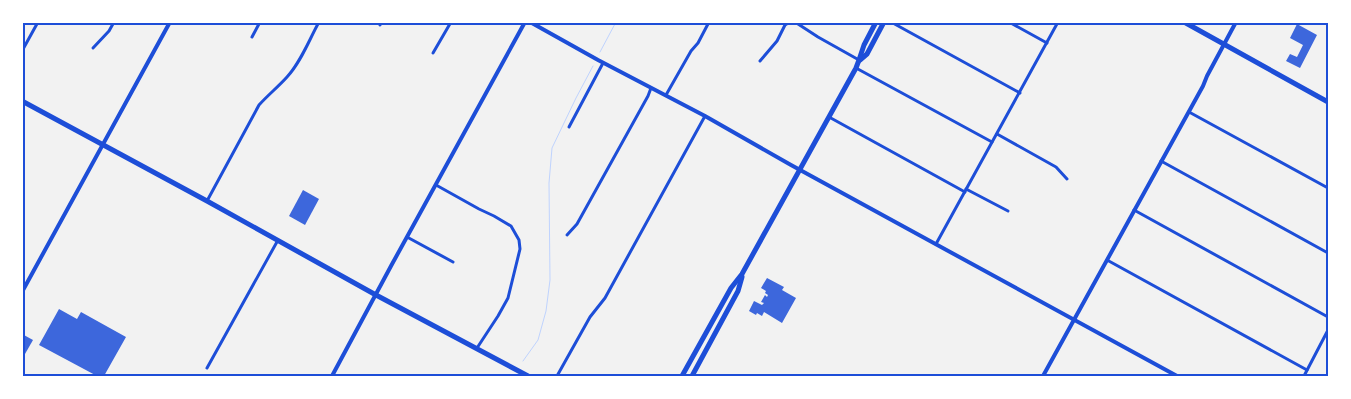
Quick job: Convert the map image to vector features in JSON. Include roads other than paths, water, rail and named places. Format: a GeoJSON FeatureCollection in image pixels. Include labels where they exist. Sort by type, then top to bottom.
{"type":"FeatureCollection","features":[{"type":"Feature","properties":{"kind":"main road"},"geometry":{"type":"LineString","coordinates":[[682,376],[731,288],[742,274],[856,68],[864,45],[876,22]]}},
{"type":"Feature","properties":{"kind":"main road"},"geometry":{"type":"LineString","coordinates":[[860,60],[867,54],[884,22]]}},
{"type":"Feature","properties":{"kind":"main road"},"geometry":{"type":"LineString","coordinates":[[1184,22],[1328,102]]}},
{"type":"Feature","properties":{"kind":"main road"},"geometry":{"type":"LineString","coordinates":[[22,101],[528,376]]}},
{"type":"Feature","properties":{"kind":"main road"},"geometry":{"type":"LineString","coordinates":[[692,376],[738,291],[742,274]]}},
{"type":"Feature","properties":{"kind":"street"},"geometry":{"type":"LineString","coordinates":[[22,51],[38,22]]}},
{"type":"Feature","properties":{"kind":"street"},"geometry":{"type":"LineString","coordinates":[[93,48],[109,31],[114,22]]}},
{"type":"Feature","properties":{"kind":"street"},"geometry":{"type":"LineString","coordinates":[[22,292],[170,22]]}},
{"type":"Feature","properties":{"kind":"street"},"geometry":{"type":"LineString","coordinates":[[252,37],[260,22]]}},
{"type":"Feature","properties":{"kind":"street"},"geometry":{"type":"LineString","coordinates":[[207,201],[259,106],[288,76],[319,22]]}},
{"type":"Feature","properties":{"kind":"street"},"geometry":{"type":"LineString","coordinates":[[433,53],[451,22]]}},
{"type":"Feature","properties":{"kind":"street"},"geometry":{"type":"LineString","coordinates":[[332,376],[525,22]]}},
{"type":"Feature","properties":{"kind":"street"},"geometry":{"type":"LineString","coordinates":[[530,22],[705,116],[1177,376]]}},
{"type":"Feature","properties":{"kind":"street"},"geometry":{"type":"LineString","coordinates":[[666,95],[709,22]]}},
{"type":"Feature","properties":{"kind":"street"},"geometry":{"type":"LineString","coordinates":[[760,61],[777,41],[785,25],[790,22]]}},
{"type":"Feature","properties":{"kind":"street"},"geometry":{"type":"LineString","coordinates":[[795,22],[860,60]]}},
{"type":"Feature","properties":{"kind":"street"},"geometry":{"type":"LineString","coordinates":[[891,22],[1020,93]]}},
{"type":"Feature","properties":{"kind":"street"},"geometry":{"type":"LineString","coordinates":[[1009,22],[1047,43]]}},
{"type":"Feature","properties":{"kind":"street"},"geometry":{"type":"LineString","coordinates":[[936,244],[1058,22]]}},
{"type":"Feature","properties":{"kind":"street"},"geometry":{"type":"LineString","coordinates":[[1044,376],[1189,112],[1236,22]]}},
{"type":"Feature","properties":{"kind":"street"},"geometry":{"type":"LineString","coordinates":[[569,127],[604,63]]}},
{"type":"Feature","properties":{"kind":"street"},"geometry":{"type":"LineString","coordinates":[[856,68],[992,142]]}},
{"type":"Feature","properties":{"kind":"street"},"geometry":{"type":"LineString","coordinates":[[567,235],[577,224],[651,88]]}},
{"type":"Feature","properties":{"kind":"street"},"geometry":{"type":"LineString","coordinates":[[1189,112],[1328,188]]}},
{"type":"Feature","properties":{"kind":"street"},"geometry":{"type":"LineString","coordinates":[[557,376],[590,317],[607,295],[705,116]]}},
{"type":"Feature","properties":{"kind":"street"},"geometry":{"type":"LineString","coordinates":[[829,117],[1008,211]]}},
{"type":"Feature","properties":{"kind":"street"},"geometry":{"type":"LineString","coordinates":[[997,134],[1056,167],[1067,178]]}},
{"type":"Feature","properties":{"kind":"street"},"geometry":{"type":"LineString","coordinates":[[1161,161],[1328,253]]}},
{"type":"Feature","properties":{"kind":"street"},"geometry":{"type":"LineString","coordinates":[[436,185],[511,226],[519,240],[520,249],[508,298],[477,349]]}},
{"type":"Feature","properties":{"kind":"street"},"geometry":{"type":"LineString","coordinates":[[1134,210],[1328,317]]}},
{"type":"Feature","properties":{"kind":"street"},"geometry":{"type":"LineString","coordinates":[[407,237],[453,262]]}},
{"type":"Feature","properties":{"kind":"street"},"geometry":{"type":"LineString","coordinates":[[207,368],[278,240]]}},
{"type":"Feature","properties":{"kind":"street"},"geometry":{"type":"LineString","coordinates":[[1107,260],[1307,370]]}},
{"type":"Feature","properties":{"kind":"street"},"geometry":{"type":"LineString","coordinates":[[1304,376],[1328,330]]}},
{"type":"Feature","properties":{"kind":"waterway"},"geometry":{"type":"LineString","coordinates":[[600,52],[616,22]]}},
{"type":"Feature","properties":{"kind":"waterway"},"geometry":{"type":"LineString","coordinates":[[523,361],[538,340],[546,311],[550,280],[549,183],[552,148],[593,66]]}}]}
